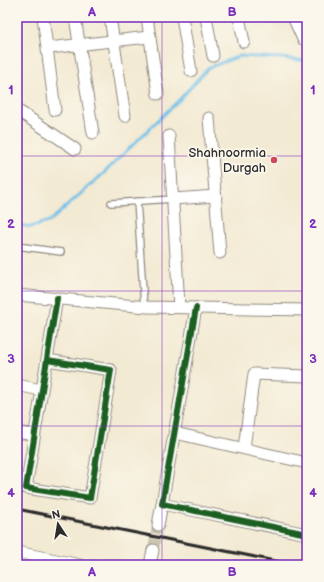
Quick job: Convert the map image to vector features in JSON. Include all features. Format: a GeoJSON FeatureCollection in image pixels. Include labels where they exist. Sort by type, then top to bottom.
{"type":"FeatureCollection","features":[{"type":"Feature","properties":{"kind":"street"},"geometry":{"type":"LineString","coordinates":[[43,17],[55,110]]}},
{"type":"Feature","properties":{"kind":"street"},"geometry":{"type":"LineString","coordinates":[[75,17],[93,133]]}},
{"type":"Feature","properties":{"kind":"street"},"geometry":{"type":"LineString","coordinates":[[110,17],[125,116]]}},
{"type":"Feature","properties":{"kind":"street"},"geometry":{"type":"LineString","coordinates":[[147,17],[158,94]]}},
{"type":"Feature","properties":{"kind":"street"},"geometry":{"type":"LineString","coordinates":[[182,17],[191,71]]}},
{"type":"Feature","properties":{"kind":"street"},"geometry":{"type":"LineString","coordinates":[[206,17],[213,56]]}},
{"type":"Feature","properties":{"kind":"street"},"geometry":{"type":"LineString","coordinates":[[239,17],[244,42]]}},
{"type":"Feature","properties":{"kind":"street"},"geometry":{"type":"LineString","coordinates":[[293,17],[303,38]]}},
{"type":"Feature","properties":{"kind":"street"},"geometry":{"type":"LineString","coordinates":[[48,48],[150,37]]}},
{"type":"Feature","properties":{"kind":"street"},"geometry":{"type":"LineString","coordinates":[[17,110],[75,149]]}},
{"type":"Feature","properties":{"kind":"street"},"geometry":{"type":"LineString","coordinates":[[209,118],[220,253]]}},
{"type":"Feature","properties":{"kind":"street"},"geometry":{"type":"LineString","coordinates":[[169,136],[179,307]]}},
{"type":"Feature","properties":{"kind":"street"},"geometry":{"type":"LineString","coordinates":[[173,199],[216,196]]}},
{"type":"Feature","properties":{"kind":"street"},"geometry":{"type":"LineString","coordinates":[[17,295],[144,306],[307,310]]}},
{"type":"Feature","properties":{"kind":"street"},"geometry":{"type":"LineString","coordinates":[[47,360],[112,370],[90,498],[26,488],[57,298]]}},
{"type":"Feature","properties":{"kind":"street"},"geometry":{"type":"LineString","coordinates":[[158,526],[196,308]]}},
{"type":"Feature","properties":{"kind":"street"},"geometry":{"type":"LineString","coordinates":[[244,448],[254,374],[307,376]]}},
{"type":"Feature","properties":{"kind":"street"},"geometry":{"type":"LineString","coordinates":[[17,385],[41,390]]}},
{"type":"Feature","properties":{"kind":"street"},"geometry":{"type":"LineString","coordinates":[[17,432],[34,435]]}},
{"type":"Feature","properties":{"kind":"street"},"geometry":{"type":"LineString","coordinates":[[175,433],[307,463]]}},
{"type":"Feature","properties":{"kind":"street"},"geometry":{"type":"LineString","coordinates":[[162,504],[307,534]]}},
{"type":"Feature","properties":{"kind":"street"},"geometry":{"type":"LineString","coordinates":[[150,565],[153,550]]}},
{"type":"Feature","properties":{"kind":"street"},"geometry":{"type":"LineString","coordinates":[[17,552],[80,565]]}},
{"type":"Feature","properties":{"kind":"lane"},"geometry":{"type":"LineString","coordinates":[[111,203],[173,199]]}},
{"type":"Feature","properties":{"kind":"lane"},"geometry":{"type":"LineString","coordinates":[[137,201],[144,306]]}},
{"type":"Feature","properties":{"kind":"lane"},"geometry":{"type":"LineString","coordinates":[[17,246],[61,252]]}},
{"type":"Feature","properties":{"kind":"waterway"},"geometry":{"type":"LineString","coordinates":[[17,225],[31,227],[50,221],[105,172],[180,99],[208,68],[239,56],[307,61]]}},
{"type":"Feature","properties":{"kind":"tunnel"},"geometry":{"type":"LineString","coordinates":[[153,550],[158,525]]}},
{"type":"Feature","properties":{"kind":"railway"},"geometry":{"type":"LineString","coordinates":[[17,509],[295,565]]}},
{"type":"Feature","properties":{"kind":"cycle path"},"geometry":{"type":"LineString","coordinates":[[47,360],[111,370],[90,498],[26,488],[57,298]]}},
{"type":"Feature","properties":{"kind":"cycle path"},"geometry":{"type":"LineString","coordinates":[[196,308],[162,504],[307,534]]}},
{"type":"Feature","properties":{"kind":"place","name":"Shahnoormia Durgah"},"geometry":{"type":"Point","coordinates":[274,160]}}]}
